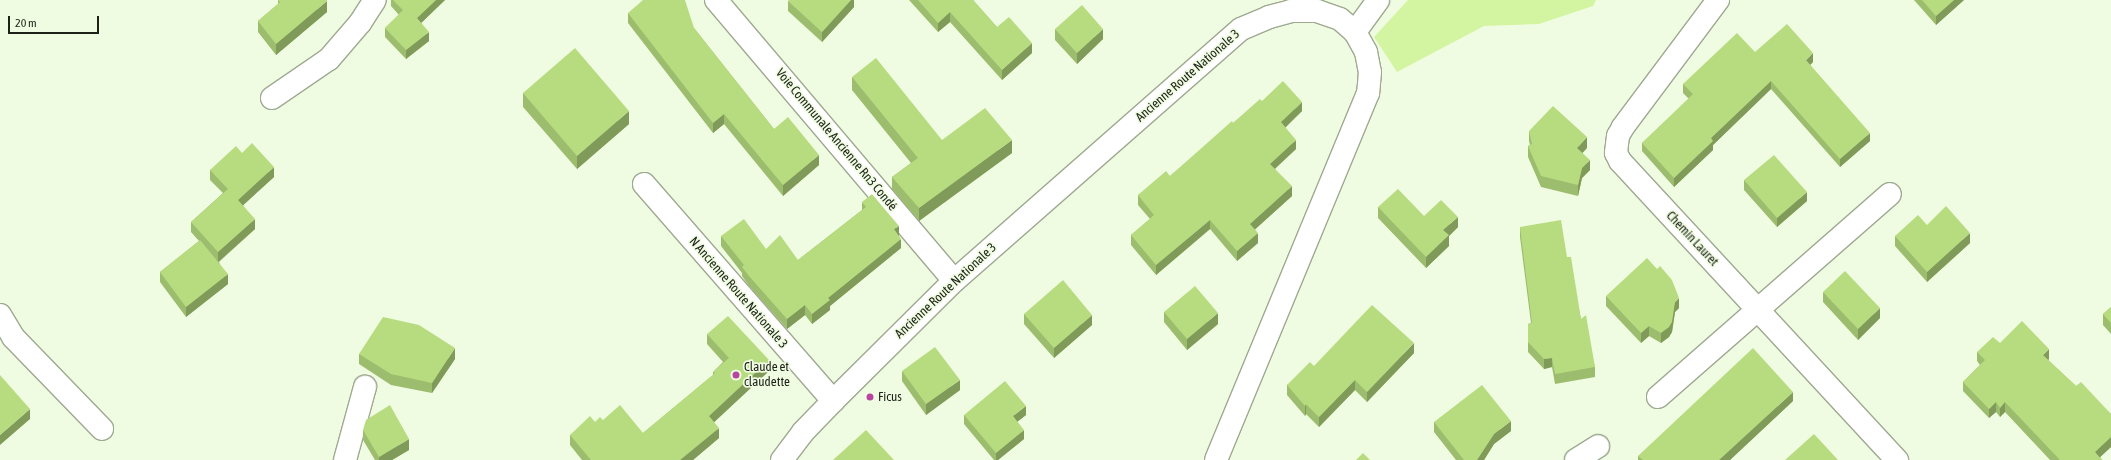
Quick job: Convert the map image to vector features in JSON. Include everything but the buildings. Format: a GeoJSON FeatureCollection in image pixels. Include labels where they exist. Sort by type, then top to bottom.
{"type":"FeatureCollection","features":[{"type":"Feature","properties":{"kind":"street"},"geometry":{"type":"LineString","coordinates":[[272,98],[329,59],[360,23],[375,0]]}},
{"type":"Feature","properties":{"kind":"street","name":"Voie Communale Ancienne Rn3 Condé"},"geometry":{"type":"LineString","coordinates":[[716,0],[954,281]]}},
{"type":"Feature","properties":{"kind":"street"},"geometry":{"type":"LineString","coordinates":[[1355,32],[1378,0]]}},
{"type":"Feature","properties":{"kind":"street","name":"Chemin Lauret"},"geometry":{"type":"LineString","coordinates":[[1718,0],[1623,127],[1618,136],[1616,152],[1620,161],[1897,460]]}},
{"type":"Feature","properties":{"kind":"street","name":"Ancienne Route Nationale 3"},"geometry":{"type":"LineString","coordinates":[[782,460],[803,432],[833,400],[954,281],[1241,29],[1269,17],[1291,11],[1317,11],[1340,19],[1355,32],[1366,52],[1370,72],[1368,93],[1216,460]]}},
{"type":"Feature","properties":{"kind":"street","name":"N Ancienne Route Nationale 3"},"geometry":{"type":"LineString","coordinates":[[644,184],[833,400]]}},
{"type":"Feature","properties":{"kind":"street"},"geometry":{"type":"LineString","coordinates":[[1658,397],[1890,194]]}},
{"type":"Feature","properties":{"kind":"street"},"geometry":{"type":"LineString","coordinates":[[0,315],[13,337],[102,429]]}},
{"type":"Feature","properties":{"kind":"street"},"geometry":{"type":"LineString","coordinates":[[345,460],[366,387]]}},
{"type":"Feature","properties":{"kind":"street"},"geometry":{"type":"LineString","coordinates":[[1576,460],[1598,446]]}},
{"type":"Feature","properties":{"kind":"green space"},"geometry":{"type":"Polygon","coordinates":[[[1408,0],[1596,0],[1593,6],[1539,24],[1484,26],[1397,72],[1374,37],[1408,0]]]}},
{"type":"Feature","properties":{"kind":"place","name":"Claude et claudette"},"geometry":{"type":"Point","coordinates":[736,375]}},
{"type":"Feature","properties":{"kind":"place","name":"Ficus"},"geometry":{"type":"Point","coordinates":[870,397]}}]}
